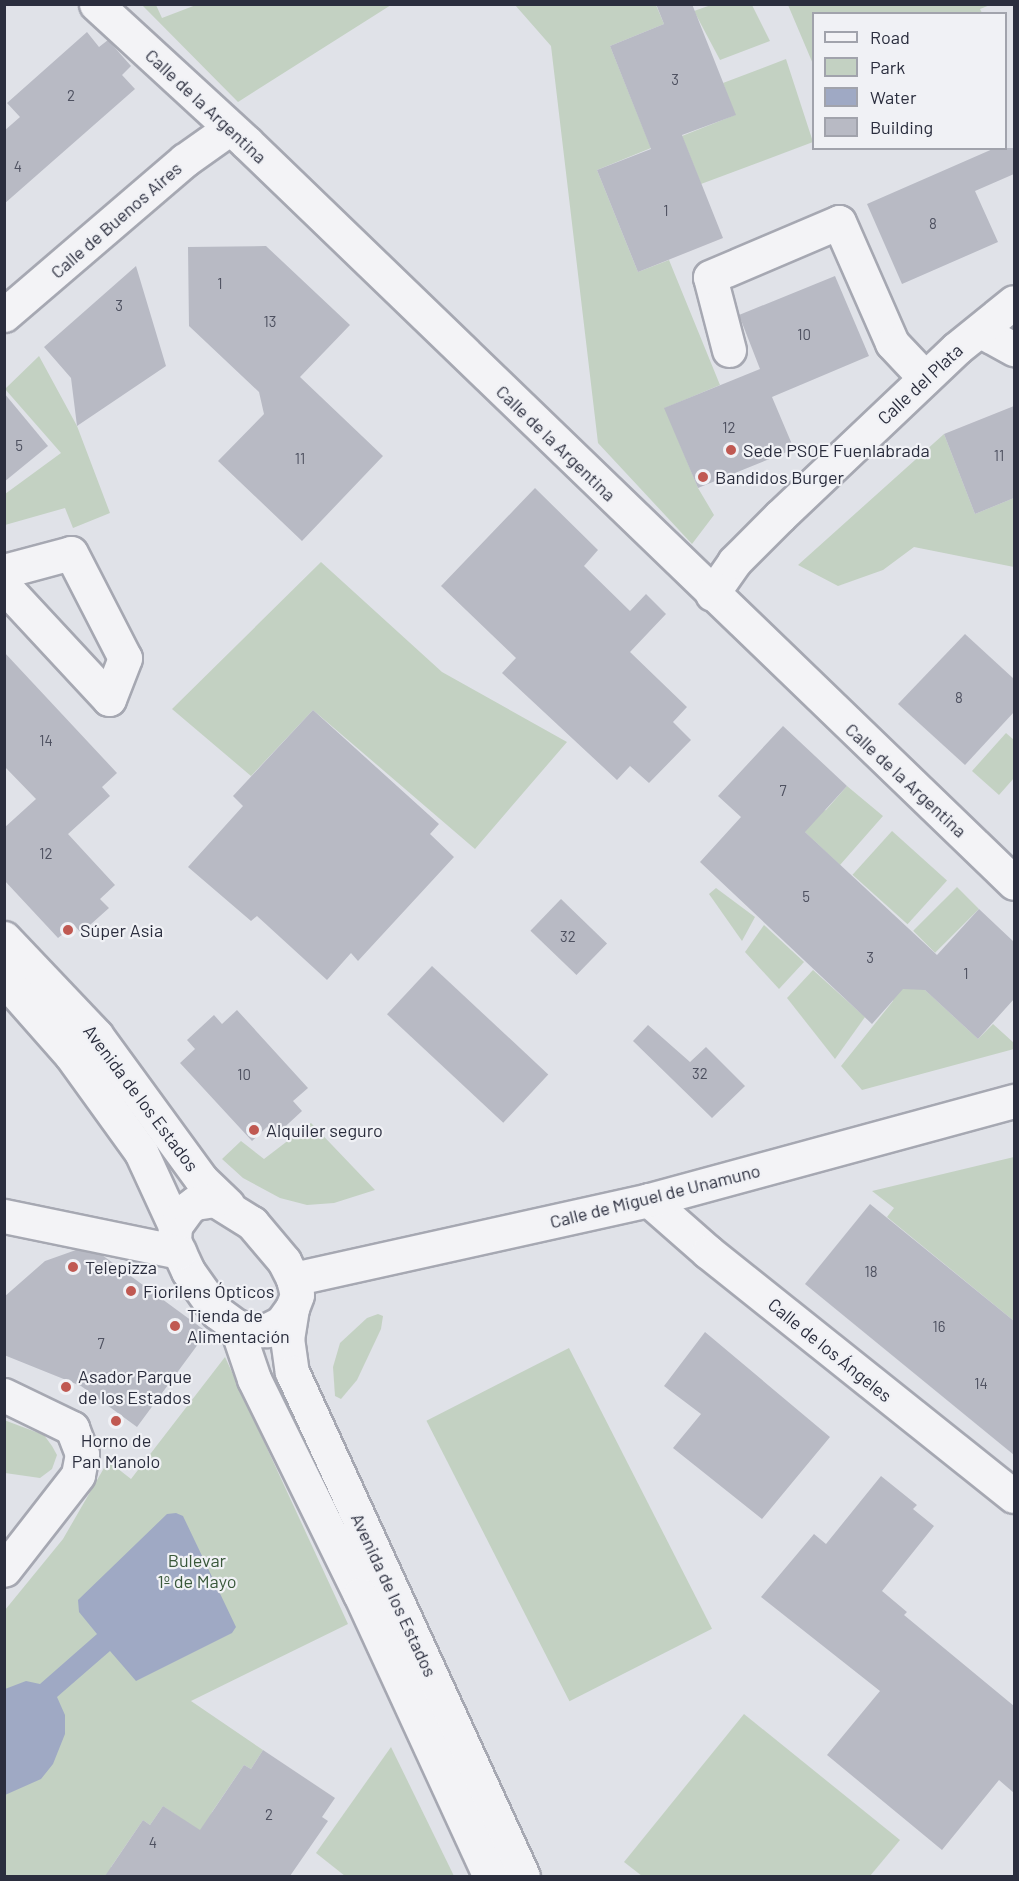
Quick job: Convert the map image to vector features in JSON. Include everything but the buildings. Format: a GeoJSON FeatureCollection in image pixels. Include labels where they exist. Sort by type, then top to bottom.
{"type":"FeatureCollection","features":[{"type":"Feature","properties":{"kind":"street","name":"Calle de la Argentina"},"geometry":{"type":"LineString","coordinates":[[96,4],[230,128],[1014,883]]}},
{"type":"Feature","properties":{"kind":"street","name":"Calle de Buenos Aires"},"geometry":{"type":"LineString","coordinates":[[4,315],[185,160],[230,128]]}},
{"type":"Feature","properties":{"kind":"street"},"geometry":{"type":"LineString","coordinates":[[729,351],[710,277],[839,222],[892,343],[925,378]]}},
{"type":"Feature","properties":{"kind":"street","name":"Calle del Plata"},"geometry":{"type":"LineString","coordinates":[[712,594],[734,562],[925,378],[1014,302]]}},
{"type":"Feature","properties":{"kind":"street","name":"Calle del Plata"},"geometry":{"type":"LineString","coordinates":[[981,331],[1014,349]]}},
{"type":"Feature","properties":{"kind":"street"},"geometry":{"type":"LineString","coordinates":[[4,571],[71,553],[125,658],[109,699],[4,586]]}},
{"type":"Feature","properties":{"kind":"street","name":"Avenida de los Estados"},"geometry":{"type":"LineString","coordinates":[[4,938],[96,1035],[201,1179],[272,1245],[293,1293],[287,1338],[292,1372],[523,1876]]}},
{"type":"Feature","properties":{"kind":"street","name":"Avenida de los Estados"},"geometry":{"type":"LineString","coordinates":[[4,979],[71,1054],[141,1152],[201,1292],[236,1326],[254,1379],[360,1594],[490,1876]]}},
{"type":"Feature","properties":{"kind":"street","name":"Calle de Miguel de Unamuno"},"geometry":{"type":"LineString","coordinates":[[293,1293],[1014,1101]]}},
{"type":"Feature","properties":{"kind":"street"},"geometry":{"type":"LineString","coordinates":[[6,1218],[177,1239],[195,1203],[215,1200],[228,1205]]}},
{"type":"Feature","properties":{"kind":"street","name":"Calle de los Ángeles"},"geometry":{"type":"LineString","coordinates":[[649,1200],[708,1252],[1014,1496]]}},
{"type":"Feature","properties":{"kind":"street"},"geometry":{"type":"LineString","coordinates":[[236,1326],[250,1331],[267,1330],[281,1323],[293,1293]]}},
{"type":"Feature","properties":{"kind":"street"},"geometry":{"type":"LineString","coordinates":[[4,1395],[72,1428],[82,1454],[78,1474],[4,1570]]}},
{"type":"Feature","properties":{"kind":"green space"},"geometry":{"type":"Polygon","coordinates":[[[142,5],[156,5],[162,18],[196,5],[391,5],[238,102],[142,5]]]}},
{"type":"Feature","properties":{"kind":"green space"},"geometry":{"type":"Polygon","coordinates":[[[515,5],[656,5],[664,24],[610,46],[651,148],[597,170],[638,272],[669,260],[720,385],[665,408],[698,488],[714,515],[692,544],[598,443],[551,46],[515,5]]]}},
{"type":"Feature","properties":{"kind":"green space"},"geometry":{"type":"Polygon","coordinates":[[[711,5],[752,5],[770,41],[720,60],[694,11],[711,5]]]}},
{"type":"Feature","properties":{"kind":"green space"},"geometry":{"type":"Polygon","coordinates":[[[788,5],[990,5],[980,9],[982,12],[812,12],[812,62],[788,5]]]}},
{"type":"Feature","properties":{"kind":"green space"},"geometry":{"type":"Polygon","coordinates":[[[786,59],[812,142],[701,184],[682,136],[735,115],[723,83],[786,59]]]}},
{"type":"Feature","properties":{"kind":"green space"},"geometry":{"type":"Polygon","coordinates":[[[39,356],[77,426],[110,513],[73,528],[65,508],[5,525],[5,494],[61,453],[5,389],[39,356]]]}},
{"type":"Feature","properties":{"kind":"green space"},"geometry":{"type":"Polygon","coordinates":[[[944,434],[975,514],[1014,498],[1014,567],[914,547],[883,570],[838,586],[798,565],[944,434]]]}},
{"type":"Feature","properties":{"kind":"green space"},"geometry":{"type":"Polygon","coordinates":[[[321,562],[442,672],[567,742],[475,849],[313,710],[251,776],[172,709],[321,562]]]}},
{"type":"Feature","properties":{"kind":"green space"},"geometry":{"type":"Polygon","coordinates":[[[1006,733],[1014,740],[1014,778],[999,795],[972,771],[1006,733]]]}},
{"type":"Feature","properties":{"kind":"green space"},"geometry":{"type":"Polygon","coordinates":[[[847,786],[883,816],[840,865],[789,817],[826,810],[847,786]]]}},
{"type":"Feature","properties":{"kind":"green space"},"geometry":{"type":"Polygon","coordinates":[[[892,831],[947,881],[908,924],[853,875],[892,831]]]}},
{"type":"Feature","properties":{"kind":"green space"},"geometry":{"type":"Polygon","coordinates":[[[957,887],[979,909],[935,953],[913,931],[957,887]]]}},
{"type":"Feature","properties":{"kind":"green space"},"geometry":{"type":"Polygon","coordinates":[[[716,888],[755,917],[742,941],[709,894],[716,888]]]}},
{"type":"Feature","properties":{"kind":"green space"},"geometry":{"type":"Polygon","coordinates":[[[764,925],[804,962],[779,989],[745,952],[764,925]]]}},
{"type":"Feature","properties":{"kind":"green space"},"geometry":{"type":"Polygon","coordinates":[[[896,963],[978,1039],[993,1024],[1014,1043],[1014,1049],[862,1090],[841,1066],[893,1001],[896,963]]]}},
{"type":"Feature","properties":{"kind":"green space"},"geometry":{"type":"Polygon","coordinates":[[[813,970],[865,1017],[835,1059],[787,998],[813,970]]]}},
{"type":"Feature","properties":{"kind":"green space"},"geometry":{"type":"Polygon","coordinates":[[[311,1123],[375,1190],[334,1203],[307,1205],[280,1198],[243,1178],[222,1159],[241,1141],[264,1159],[311,1123]]]}},
{"type":"Feature","properties":{"kind":"green space"},"geometry":{"type":"Polygon","coordinates":[[[1014,1157],[1014,1321],[887,1217],[894,1208],[872,1191],[1014,1157]]]}},
{"type":"Feature","properties":{"kind":"green space"},"geometry":{"type":"Polygon","coordinates":[[[378,1314],[383,1316],[381,1329],[357,1380],[341,1399],[335,1396],[333,1367],[340,1343],[367,1318],[378,1314]]]}},
{"type":"Feature","properties":{"kind":"green space"},"geometry":{"type":"Polygon","coordinates":[[[569,1348],[712,1629],[569,1701],[426,1421],[569,1348]]]}},
{"type":"Feature","properties":{"kind":"green space","name":"Bulevar 1º de Mayo"},"geometry":{"type":"Polygon","coordinates":[[[225,1357],[348,1624],[191,1701],[263,1750],[251,1769],[244,1765],[212,1812],[207,1836],[163,1806],[150,1825],[143,1820],[111,1867],[117,1872],[115,1876],[5,1876],[5,1610],[63,1539],[108,1461],[131,1479],[225,1357]]]}},
{"type":"Feature","properties":{"kind":"green space"},"geometry":{"type":"Polygon","coordinates":[[[4,1420],[44,1435],[57,1455],[52,1469],[40,1478],[5,1473],[4,1420]]]}},
{"type":"Feature","properties":{"kind":"green space"},"geometry":{"type":"Polygon","coordinates":[[[744,1714],[900,1840],[870,1876],[642,1876],[624,1862],[744,1714]]]}},
{"type":"Feature","properties":{"kind":"green space"},"geometry":{"type":"Polygon","coordinates":[[[391,1747],[454,1876],[345,1876],[316,1853],[391,1747]]]}},
{"type":"Feature","properties":{"kind":"water"},"geometry":{"type":"Polygon","coordinates":[[[176,1513],[183,1516],[236,1627],[232,1633],[136,1681],[110,1651],[57,1697],[65,1715],[65,1734],[53,1764],[41,1779],[5,1795],[5,1689],[26,1681],[40,1684],[97,1634],[79,1612],[78,1600],[167,1514],[176,1513]]]}},
{"type":"Feature","properties":{"kind":"place","name":"Sede PSOE Fuenlabrada"},"geometry":{"type":"Point","coordinates":[731,450]}},
{"type":"Feature","properties":{"kind":"place","name":"Bandidos Burger"},"geometry":{"type":"Point","coordinates":[703,477]}},
{"type":"Feature","properties":{"kind":"place","name":"Súper Asia"},"geometry":{"type":"Point","coordinates":[68,930]}},
{"type":"Feature","properties":{"kind":"place","name":"Alquiler seguro"},"geometry":{"type":"Point","coordinates":[254,1130]}},
{"type":"Feature","properties":{"kind":"place","name":"Telepizza"},"geometry":{"type":"Point","coordinates":[73,1267]}},
{"type":"Feature","properties":{"kind":"place","name":"Fiorilens Ópticos"},"geometry":{"type":"Point","coordinates":[131,1291]}},
{"type":"Feature","properties":{"kind":"place","name":"Tienda de Alimentación"},"geometry":{"type":"Point","coordinates":[175,1326]}},
{"type":"Feature","properties":{"kind":"place","name":"Asador Parque de los Estados"},"geometry":{"type":"Point","coordinates":[66,1387]}},
{"type":"Feature","properties":{"kind":"place","name":"Horno de Pan Manolo"},"geometry":{"type":"Point","coordinates":[116,1421]}}]}
